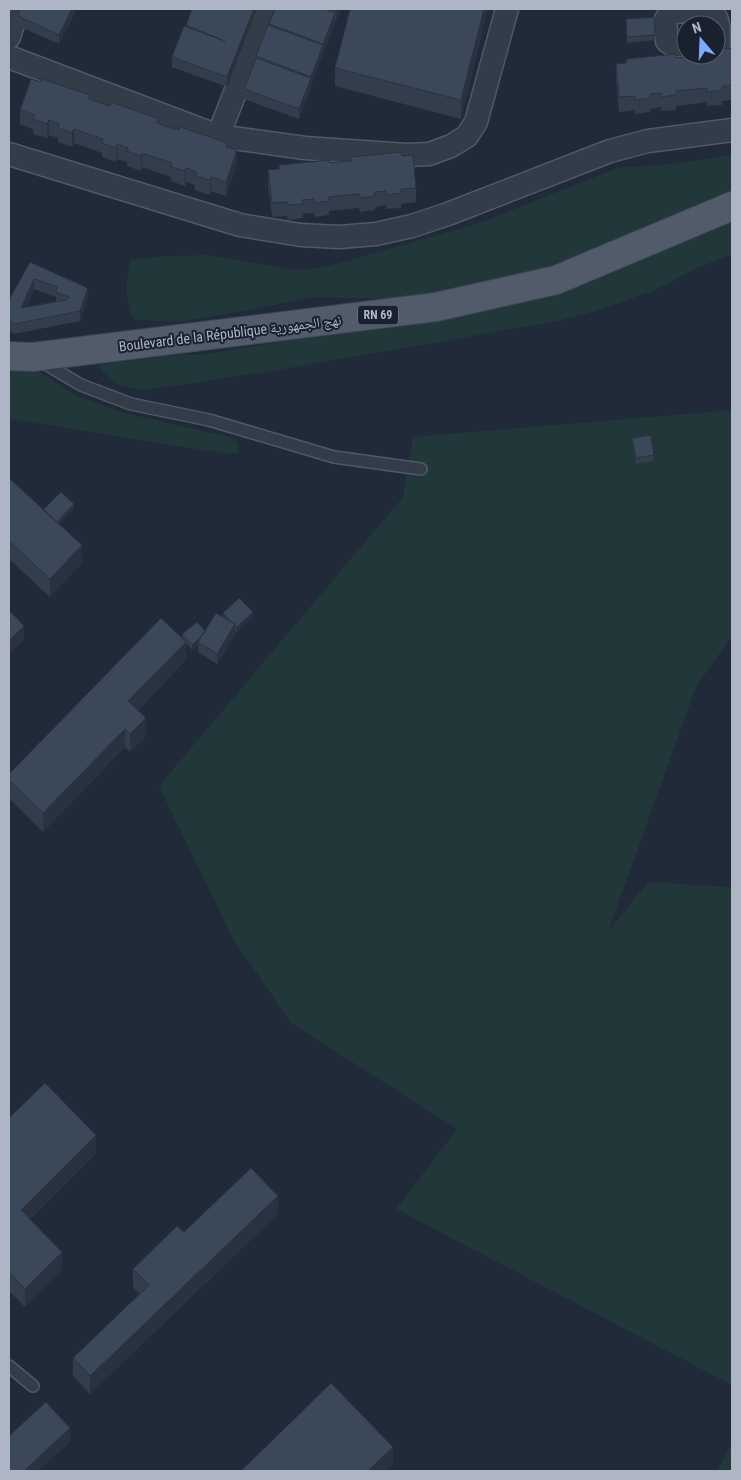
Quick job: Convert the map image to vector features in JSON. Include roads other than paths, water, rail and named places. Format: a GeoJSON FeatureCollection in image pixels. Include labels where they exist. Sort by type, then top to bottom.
{"type":"FeatureCollection","features":[{"type":"Feature","properties":{"kind":"main road","name":"Boulevard de la République نهج الجمهورية"},"geometry":{"type":"LineString","coordinates":[[21,357],[436,308],[556,280],[732,206]]}},
{"type":"Feature","properties":{"kind":"street"},"geometry":{"type":"LineString","coordinates":[[9,37],[18,9]]}},
{"type":"Feature","properties":{"kind":"street"},"geometry":{"type":"LineString","coordinates":[[218,136],[268,9]]}},
{"type":"Feature","properties":{"kind":"street"},"geometry":{"type":"LineString","coordinates":[[9,56],[218,136],[305,148],[407,155],[429,154],[451,146],[467,136],[476,122],[506,9]]}},
{"type":"Feature","properties":{"kind":"street"},"geometry":{"type":"LineString","coordinates":[[676,45],[672,45],[667,41],[665,21],[670,13],[702,11],[715,15]]}},
{"type":"Feature","properties":{"kind":"street"},"geometry":{"type":"LineString","coordinates":[[9,154],[240,226],[301,235],[339,237],[376,234],[412,226],[448,214],[610,151],[648,141],[732,130]]}},
{"type":"Feature","properties":{"kind":"lane"},"geometry":{"type":"LineString","coordinates":[[21,357],[81,386],[131,404],[209,420],[334,457],[420,469]]}},
{"type":"Feature","properties":{"kind":"lane"},"geometry":{"type":"LineString","coordinates":[[9,1366],[33,1386]]}}]}
